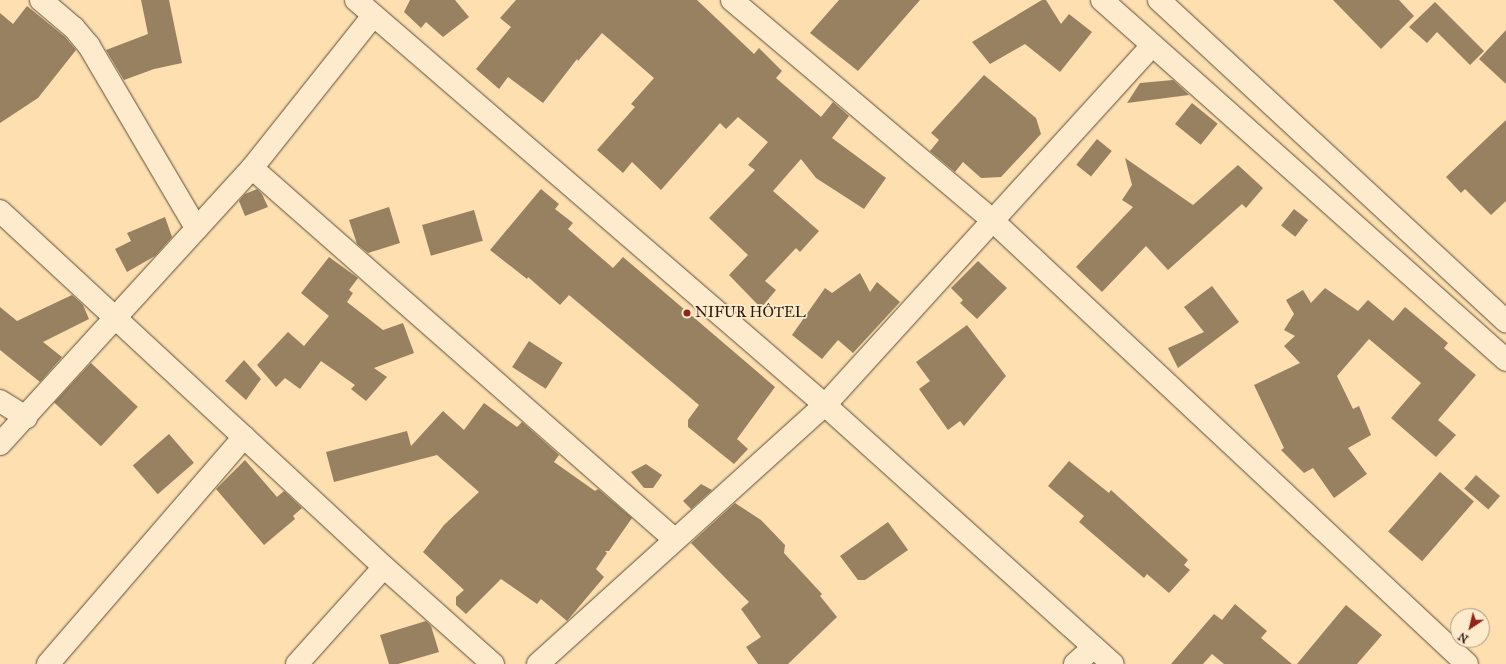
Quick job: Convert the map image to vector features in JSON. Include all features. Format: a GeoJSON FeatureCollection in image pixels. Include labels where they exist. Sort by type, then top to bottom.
{"type":"FeatureCollection","features":[{"type":"Feature","properties":{"kind":"street"},"geometry":{"type":"LineString","coordinates":[[41,0],[74,28],[89,46],[197,229]]}},
{"type":"Feature","properties":{"kind":"street"},"geometry":{"type":"LineString","coordinates":[[356,0],[825,404],[1114,664]]}},
{"type":"Feature","properties":{"kind":"street"},"geometry":{"type":"LineString","coordinates":[[732,0],[992,220],[1467,664]]}},
{"type":"Feature","properties":{"kind":"street"},"geometry":{"type":"LineString","coordinates":[[1102,0],[1506,360]]}},
{"type":"Feature","properties":{"kind":"street"},"geometry":{"type":"LineString","coordinates":[[1159,0],[1506,321]]}},
{"type":"Feature","properties":{"kind":"street"},"geometry":{"type":"LineString","coordinates":[[0,444],[252,168],[373,16]]}},
{"type":"Feature","properties":{"kind":"street"},"geometry":{"type":"LineString","coordinates":[[538,664],[674,539],[825,404],[1152,46]]}},
{"type":"Feature","properties":{"kind":"street"},"geometry":{"type":"LineString","coordinates":[[252,168],[674,539]]}},
{"type":"Feature","properties":{"kind":"street"},"geometry":{"type":"LineString","coordinates":[[0,211],[384,567],[493,664]]}},
{"type":"Feature","properties":{"kind":"street"},"geometry":{"type":"LineString","coordinates":[[0,401],[26,417]]}},
{"type":"Feature","properties":{"kind":"street"},"geometry":{"type":"LineString","coordinates":[[48,664],[244,437]]}},
{"type":"Feature","properties":{"kind":"street"},"geometry":{"type":"LineString","coordinates":[[297,664],[384,567]]}},
{"type":"Feature","properties":{"kind":"street"},"geometry":{"type":"LineString","coordinates":[[1075,664],[1094,647]]}},
{"type":"Feature","properties":{"kind":"building"},"geometry":{"type":"Polygon","coordinates":[[[141,0],[169,0],[182,63],[154,69],[124,80],[106,50],[148,34],[141,0]]]}},
{"type":"Feature","properties":{"kind":"building"},"geometry":{"type":"Polygon","coordinates":[[[410,0],[455,0],[469,17],[443,37],[426,22],[421,28],[404,12],[410,0]]]}},
{"type":"Feature","properties":{"kind":"building"},"geometry":{"type":"Polygon","coordinates":[[[516,0],[697,0],[754,54],[759,48],[782,71],[776,78],[821,117],[833,102],[849,116],[832,138],[886,178],[864,209],[816,178],[801,159],[773,191],[819,231],[800,252],[796,248],[765,281],[776,290],[761,308],[729,275],[748,255],[709,218],[755,170],[748,165],[768,142],[738,117],[726,129],[720,123],[661,190],[632,162],[623,173],[597,150],[635,107],[631,104],[654,78],[602,33],[578,61],[577,59],[543,103],[508,77],[499,89],[476,69],[511,27],[500,18],[516,0]]]}},
{"type":"Feature","properties":{"kind":"building"},"geometry":{"type":"Polygon","coordinates":[[[839,0],[920,0],[858,71],[810,33],[839,0]]]}},
{"type":"Feature","properties":{"kind":"building"},"geometry":{"type":"Polygon","coordinates":[[[1042,0],[1046,0],[1061,24],[1069,14],[1092,32],[1060,72],[1025,44],[990,64],[972,42],[1042,0]]]}},
{"type":"Feature","properties":{"kind":"building"},"geometry":{"type":"Polygon","coordinates":[[[1333,0],[1399,0],[1414,16],[1381,49],[1333,0]]]}},
{"type":"Feature","properties":{"kind":"building"},"geometry":{"type":"Polygon","coordinates":[[[1435,2],[1484,51],[1470,65],[1437,32],[1427,43],[1409,27],[1435,2]]]}},
{"type":"Feature","properties":{"kind":"building"},"geometry":{"type":"Polygon","coordinates":[[[27,6],[65,37],[76,50],[38,98],[0,123],[0,13],[13,24],[27,6]]]}},
{"type":"Feature","properties":{"kind":"building"},"geometry":{"type":"Polygon","coordinates":[[[1506,30],[1506,84],[1479,59],[1506,30]]]}},
{"type":"Feature","properties":{"kind":"building"},"geometry":{"type":"Polygon","coordinates":[[[984,75],[1036,118],[1041,134],[1001,177],[981,178],[963,162],[955,172],[930,151],[939,140],[931,133],[984,75]]]}},
{"type":"Feature","properties":{"kind":"building"},"geometry":{"type":"Polygon","coordinates":[[[1173,80],[1189,95],[1127,103],[1140,83],[1173,80]]]}},
{"type":"Feature","properties":{"kind":"building"},"geometry":{"type":"Polygon","coordinates":[[[1192,103],[1218,124],[1201,145],[1175,124],[1192,103]]]}},
{"type":"Feature","properties":{"kind":"building"},"geometry":{"type":"Polygon","coordinates":[[[1506,120],[1506,201],[1491,215],[1465,189],[1461,193],[1446,177],[1506,120]]]}},
{"type":"Feature","properties":{"kind":"building"},"geometry":{"type":"Polygon","coordinates":[[[1097,139],[1112,151],[1091,177],[1076,165],[1097,139]]]}},
{"type":"Feature","properties":{"kind":"building"},"geometry":{"type":"Polygon","coordinates":[[[1125,158],[1193,205],[1238,165],[1263,188],[1246,208],[1242,204],[1168,270],[1146,246],[1102,292],[1076,267],[1133,207],[1122,200],[1132,185],[1125,158]]]}},
{"type":"Feature","properties":{"kind":"building"},"geometry":{"type":"Polygon","coordinates":[[[257,189],[262,194],[268,207],[245,216],[239,201],[245,194],[257,189]]]}},
{"type":"Feature","properties":{"kind":"building"},"geometry":{"type":"Polygon","coordinates":[[[541,189],[559,204],[555,209],[573,223],[568,229],[613,268],[623,257],[775,387],[737,439],[748,449],[734,464],[688,427],[688,420],[699,405],[569,295],[560,305],[528,277],[527,279],[490,250],[541,189]]]}},
{"type":"Feature","properties":{"kind":"building"},"geometry":{"type":"Polygon","coordinates":[[[389,207],[400,243],[368,253],[357,244],[349,220],[389,207]]]}},
{"type":"Feature","properties":{"kind":"building"},"geometry":{"type":"Polygon","coordinates":[[[1294,209],[1308,220],[1295,237],[1281,226],[1294,209]]]}},
{"type":"Feature","properties":{"kind":"building"},"geometry":{"type":"Polygon","coordinates":[[[474,210],[483,241],[431,256],[422,225],[474,210]]]}},
{"type":"Feature","properties":{"kind":"building"},"geometry":{"type":"Polygon","coordinates":[[[165,217],[172,237],[155,256],[127,272],[115,249],[131,241],[127,233],[165,217]]]}},
{"type":"Feature","properties":{"kind":"building"},"geometry":{"type":"Polygon","coordinates":[[[329,257],[358,278],[349,290],[353,293],[347,302],[383,330],[403,323],[414,353],[374,368],[387,377],[366,401],[351,389],[355,385],[321,361],[300,389],[285,378],[276,387],[257,365],[288,332],[304,346],[329,316],[301,293],[329,257]]]}},
{"type":"Feature","properties":{"kind":"building"},"geometry":{"type":"Polygon","coordinates":[[[978,261],[1007,288],[977,319],[960,303],[963,300],[951,288],[978,261]]]}},
{"type":"Feature","properties":{"kind":"building"},"geometry":{"type":"Polygon","coordinates":[[[860,273],[870,292],[877,282],[900,302],[853,353],[838,340],[822,359],[792,335],[825,288],[832,293],[860,273]]]}},
{"type":"Feature","properties":{"kind":"building"},"geometry":{"type":"Polygon","coordinates":[[[1212,286],[1239,322],[1178,368],[1168,348],[1204,332],[1184,307],[1212,286]]]}},
{"type":"Feature","properties":{"kind":"building"},"geometry":{"type":"Polygon","coordinates":[[[1325,288],[1358,311],[1368,300],[1393,321],[1405,307],[1448,343],[1444,348],[1476,375],[1438,420],[1456,435],[1436,457],[1391,418],[1421,383],[1369,339],[1337,376],[1353,409],[1359,406],[1371,435],[1348,448],[1367,474],[1334,498],[1313,468],[1304,473],[1281,450],[1284,448],[1254,385],[1300,363],[1284,346],[1295,336],[1284,330],[1294,314],[1286,300],[1303,290],[1311,303],[1325,288]]]}},
{"type":"Feature","properties":{"kind":"building"},"geometry":{"type":"Polygon","coordinates":[[[72,295],[83,305],[89,319],[43,342],[62,357],[40,382],[0,350],[0,307],[17,321],[72,295]]]}},
{"type":"Feature","properties":{"kind":"building"},"geometry":{"type":"Polygon","coordinates":[[[967,325],[1006,376],[964,426],[960,421],[948,430],[919,389],[930,381],[916,362],[967,325]]]}},
{"type":"Feature","properties":{"kind":"building"},"geometry":{"type":"Polygon","coordinates":[[[529,341],[563,363],[546,389],[512,367],[529,341]]]}},
{"type":"Feature","properties":{"kind":"building"},"geometry":{"type":"Polygon","coordinates":[[[244,360],[261,379],[246,400],[225,381],[244,360]]]}},
{"type":"Feature","properties":{"kind":"building"},"geometry":{"type":"Polygon","coordinates":[[[91,363],[138,407],[101,446],[54,402],[91,363]]]}},
{"type":"Feature","properties":{"kind":"building"},"geometry":{"type":"Polygon","coordinates":[[[484,403],[517,427],[522,422],[559,455],[554,462],[595,491],[598,489],[632,518],[609,551],[605,551],[607,553],[596,569],[604,577],[567,621],[541,599],[537,604],[501,579],[466,614],[456,605],[456,597],[464,590],[423,552],[444,525],[479,492],[437,455],[334,482],[326,452],[407,431],[411,446],[443,411],[464,430],[484,403]]]}},
{"type":"Feature","properties":{"kind":"building"},"geometry":{"type":"Polygon","coordinates":[[[169,434],[194,463],[158,494],[133,465],[169,434]]]}},
{"type":"Feature","properties":{"kind":"building"},"geometry":{"type":"Polygon","coordinates":[[[245,460],[277,497],[284,491],[302,508],[293,516],[295,519],[264,545],[216,489],[245,460]]]}},
{"type":"Feature","properties":{"kind":"building"},"geometry":{"type":"Polygon","coordinates":[[[1069,461],[1109,493],[1111,490],[1188,560],[1184,565],[1190,570],[1169,593],[1147,574],[1144,578],[1079,522],[1084,516],[1048,486],[1069,461]]]}},
{"type":"Feature","properties":{"kind":"building"},"geometry":{"type":"Polygon","coordinates":[[[646,464],[662,475],[653,488],[644,488],[631,472],[646,464]]]}},
{"type":"Feature","properties":{"kind":"building"},"geometry":{"type":"Polygon","coordinates":[[[1440,472],[1474,502],[1422,561],[1388,532],[1440,472]]]}},
{"type":"Feature","properties":{"kind":"building"},"geometry":{"type":"Polygon","coordinates":[[[1476,475],[1500,496],[1488,510],[1464,489],[1476,475]]]}},
{"type":"Feature","properties":{"kind":"building"},"geometry":{"type":"Polygon","coordinates":[[[701,484],[712,490],[691,509],[683,501],[701,484]]]}},
{"type":"Feature","properties":{"kind":"building"},"geometry":{"type":"Polygon","coordinates":[[[735,503],[761,520],[785,545],[784,553],[822,594],[820,596],[837,617],[788,664],[758,664],[746,647],[761,637],[741,609],[749,602],[691,543],[735,503]]]}},
{"type":"Feature","properties":{"kind":"building"},"geometry":{"type":"Polygon","coordinates":[[[888,522],[908,550],[865,580],[858,580],[840,556],[888,522]]]}},
{"type":"Feature","properties":{"kind":"building"},"geometry":{"type":"Polygon","coordinates":[[[1235,604],[1267,631],[1261,638],[1292,664],[1224,664],[1212,654],[1203,664],[1171,664],[1214,614],[1222,620],[1235,604]]]}},
{"type":"Feature","properties":{"kind":"building"},"geometry":{"type":"Polygon","coordinates":[[[1346,605],[1382,635],[1357,664],[1297,664],[1346,605]]]}},
{"type":"Feature","properties":{"kind":"building"},"geometry":{"type":"Polygon","coordinates":[[[426,621],[431,626],[439,652],[398,664],[389,664],[380,635],[426,621]]]}},
{"type":"Feature","properties":{"kind":"place","name":"NIFUR HÔTEL"},"geometry":{"type":"Point","coordinates":[687,313]}}]}
